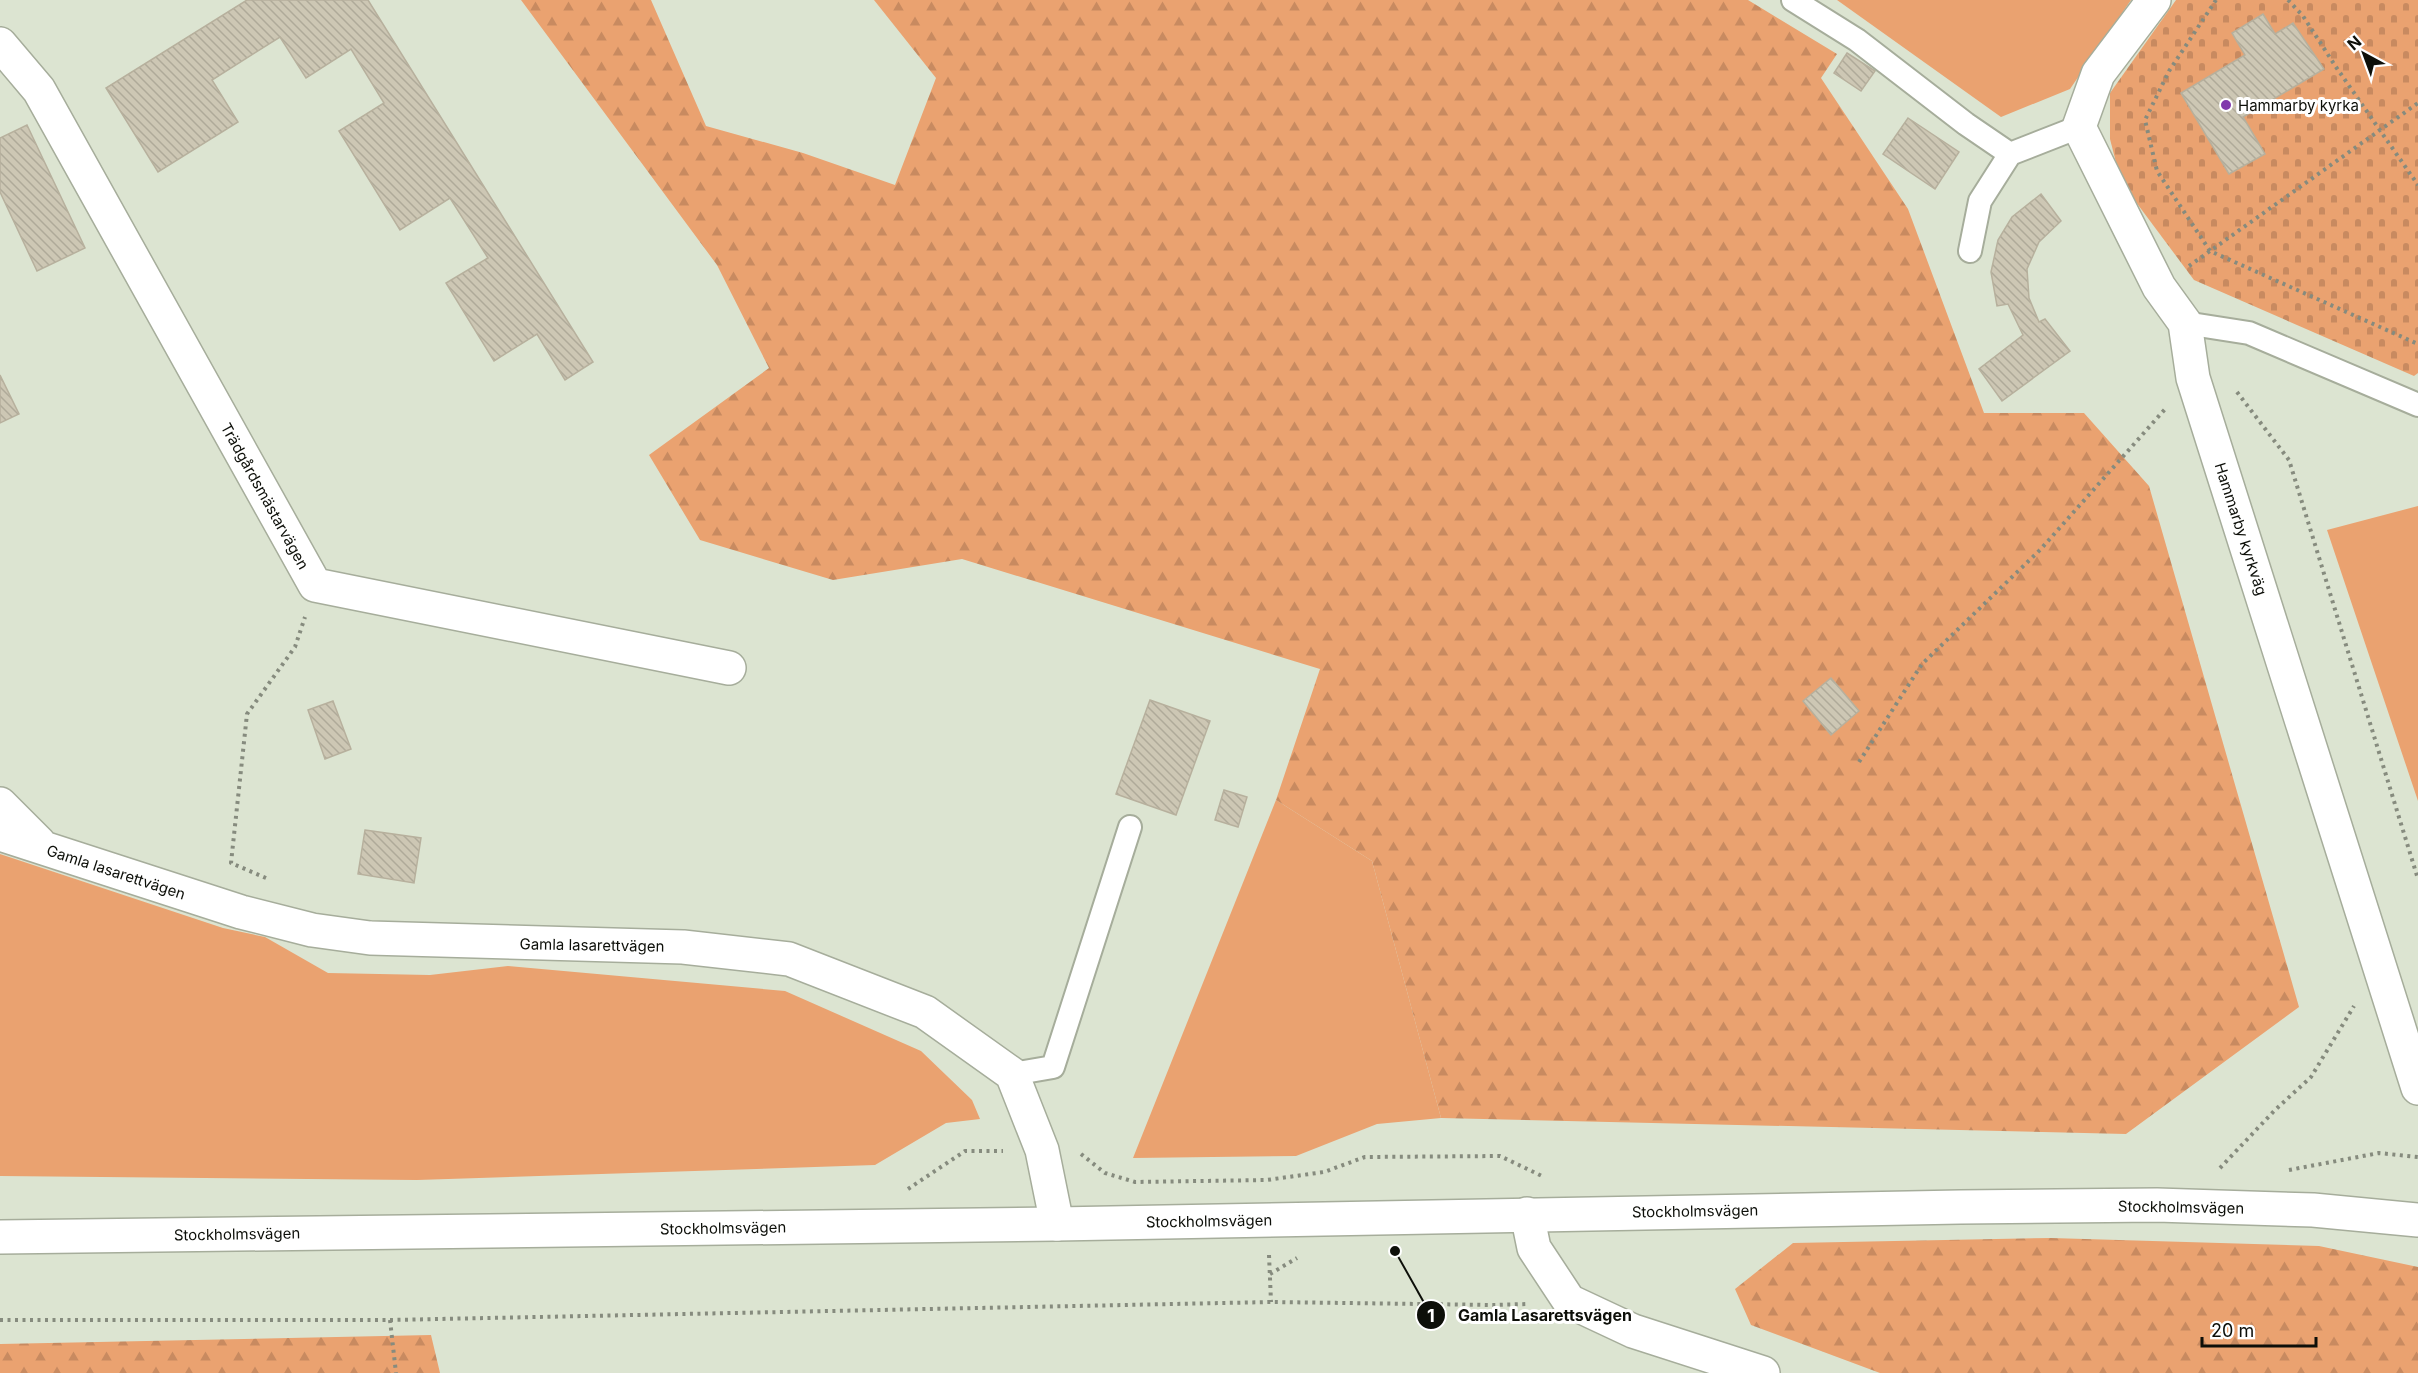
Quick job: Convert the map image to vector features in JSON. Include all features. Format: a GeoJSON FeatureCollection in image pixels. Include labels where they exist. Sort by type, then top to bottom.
{"type":"FeatureCollection","features":[{"type":"Feature","properties":{"kind":"street"},"geometry":{"type":"LineString","coordinates":[[2079,127],[2098,74],[2154,0]]}},
{"type":"Feature","properties":{"kind":"street","name":"Trädgårdsmästarvägen"},"geometry":{"type":"LineString","coordinates":[[0,44],[39,90],[315,585],[729,668]]}},
{"type":"Feature","properties":{"kind":"street","name":"Hammarby kyrkväg"},"geometry":{"type":"LineString","coordinates":[[2079,127],[2159,287],[2185,323],[2193,378],[2418,1088]]}},
{"type":"Feature","properties":{"kind":"street"},"geometry":{"type":"LineString","coordinates":[[0,804],[44,849]]}},
{"type":"Feature","properties":{"kind":"street","name":"Gamla lasarettvägen"},"geometry":{"type":"LineString","coordinates":[[0,834],[241,912],[312,930],[370,939],[683,947],[789,958],[925,1012],[1012,1074]]}},
{"type":"Feature","properties":{"kind":"street"},"geometry":{"type":"LineString","coordinates":[[1012,1074],[1042,1150],[1057,1224]]}},
{"type":"Feature","properties":{"kind":"street","name":"Stockholmsvägen"},"geometry":{"type":"LineString","coordinates":[[0,1237],[1057,1224],[1527,1214],[2157,1205],[2313,1210],[2418,1220]]}},
{"type":"Feature","properties":{"kind":"street"},"geometry":{"type":"LineString","coordinates":[[1527,1214],[1534,1248],[1569,1301],[1633,1331],[1763,1373]]}},
{"type":"Feature","properties":{"kind":"lane"},"geometry":{"type":"LineString","coordinates":[[1793,0],[1857,39],[1966,124],[2010,154]]}},
{"type":"Feature","properties":{"kind":"lane"},"geometry":{"type":"LineString","coordinates":[[1970,251],[1980,201],[2010,154],[2079,127]]}},
{"type":"Feature","properties":{"kind":"lane"},"geometry":{"type":"LineString","coordinates":[[2185,323],[2248,333],[2418,405]]}},
{"type":"Feature","properties":{"kind":"lane"},"geometry":{"type":"LineString","coordinates":[[1012,1074],[1053,1066],[1130,827]]}},
{"type":"Feature","properties":{"kind":"path"},"geometry":{"type":"LineString","coordinates":[[2216,0],[2169,71],[2145,120],[2157,171],[2210,251],[2418,345]]}},
{"type":"Feature","properties":{"kind":"path"},"geometry":{"type":"LineString","coordinates":[[2288,0],[2303,16],[2379,131],[2418,185]]}},
{"type":"Feature","properties":{"kind":"path"},"geometry":{"type":"LineString","coordinates":[[2159,287],[2418,103]]}},
{"type":"Feature","properties":{"kind":"path"},"geometry":{"type":"LineString","coordinates":[[1859,762],[1922,664],[2040,550],[2193,378]]}},
{"type":"Feature","properties":{"kind":"path"},"geometry":{"type":"LineString","coordinates":[[2234,387],[2289,460],[2418,879]]}},
{"type":"Feature","properties":{"kind":"path"},"geometry":{"type":"LineString","coordinates":[[274,881],[231,863],[248,714],[295,647],[315,585]]}},
{"type":"Feature","properties":{"kind":"path"},"geometry":{"type":"LineString","coordinates":[[2230,1169],[2220,1168],[2275,1110],[2311,1077],[2380,963]]}},
{"type":"Feature","properties":{"kind":"path"},"geometry":{"type":"LineString","coordinates":[[1042,1150],[1077,1151],[1105,1173],[1135,1182],[1267,1179],[1324,1172],[1365,1157],[1500,1156],[1543,1177],[1554,1177]]}},
{"type":"Feature","properties":{"kind":"path"},"geometry":{"type":"LineString","coordinates":[[2281,1172],[2379,1153],[2418,1158]]}},
{"type":"Feature","properties":{"kind":"path"},"geometry":{"type":"LineString","coordinates":[[1270,1275],[1296,1258],[1307,1257]]}},
{"type":"Feature","properties":{"kind":"path"},"geometry":{"type":"LineString","coordinates":[[0,1320],[390,1320],[1259,1302],[1494,1305],[1569,1301]]}},
{"type":"Feature","properties":{"kind":"path"},"geometry":{"type":"LineString","coordinates":[[390,1320],[396,1373]]}},
{"type":"Feature","properties":{"kind":"green space"},"geometry":{"type":"Polygon","coordinates":[[[521,0],[651,0],[706,126],[803,153],[895,185],[936,78],[874,0],[1748,0],[1837,54],[1821,78],[1908,209],[1984,413],[2084,413],[2149,486],[2299,1007],[2126,1134],[1441,1118],[1372,861],[1276,800],[1320,669],[962,559],[833,580],[700,540],[649,455],[769,368],[717,265],[521,0]]]}},
{"type":"Feature","properties":{"kind":"green space"},"geometry":{"type":"Polygon","coordinates":[[[1837,0],[2131,0],[2070,89],[2001,117],[1837,0]]]}},
{"type":"Feature","properties":{"kind":"green space"},"geometry":{"type":"Polygon","coordinates":[[[2176,0],[2418,0],[2418,373],[2414,376],[2194,280],[2121,182],[2110,139],[2110,93],[2176,0]]]}},
{"type":"Feature","properties":{"kind":"green space"},"geometry":{"type":"Polygon","coordinates":[[[2418,506],[2418,801],[2327,530],[2418,506]]]}},
{"type":"Feature","properties":{"kind":"green space"},"geometry":{"type":"Polygon","coordinates":[[[1276,800],[1372,861],[1441,1118],[1377,1124],[1296,1156],[1133,1158],[1276,800]]]}},
{"type":"Feature","properties":{"kind":"green space"},"geometry":{"type":"Polygon","coordinates":[[[0,854],[223,928],[265,937],[328,973],[430,975],[508,966],[785,991],[921,1051],[972,1100],[980,1119],[946,1123],[875,1165],[417,1180],[0,1176],[0,854]]]}},
{"type":"Feature","properties":{"kind":"green space"},"geometry":{"type":"Polygon","coordinates":[[[2051,1238],[2319,1246],[2418,1267],[2418,1373],[1880,1373],[1751,1325],[1735,1289],[1793,1243],[2051,1238]]]}},
{"type":"Feature","properties":{"kind":"green space"},"geometry":{"type":"Polygon","coordinates":[[[431,1335],[440,1373],[0,1373],[0,1344],[431,1335]]]}},
{"type":"Feature","properties":{"kind":"building"},"geometry":{"type":"Polygon","coordinates":[[[247,0],[368,0],[593,362],[565,380],[537,334],[494,361],[446,283],[488,258],[450,198],[400,230],[339,131],[384,103],[351,49],[306,78],[280,37],[212,80],[238,122],[158,172],[106,88],[247,0]]]}},
{"type":"Feature","properties":{"kind":"building","name":"Hammarby kyrka"},"geometry":{"type":"Polygon","coordinates":[[[2263,14],[2275,34],[2293,23],[2324,69],[2243,117],[2265,154],[2229,174],[2181,93],[2245,55],[2232,33],[2263,14]]]}},
{"type":"Feature","properties":{"kind":"building"},"geometry":{"type":"Polygon","coordinates":[[[1847,53],[1875,71],[1861,91],[1834,73],[1847,53]]]}},
{"type":"Feature","properties":{"kind":"building"},"geometry":{"type":"Polygon","coordinates":[[[1908,118],[1959,152],[1935,189],[1883,154],[1908,118]]]}},
{"type":"Feature","properties":{"kind":"building"},"geometry":{"type":"Polygon","coordinates":[[[27,125],[85,248],[37,271],[0,192],[0,138],[27,125]]]}},
{"type":"Feature","properties":{"kind":"building"},"geometry":{"type":"Polygon","coordinates":[[[2041,194],[2061,221],[2039,242],[2027,269],[2029,298],[2039,322],[2045,319],[2070,351],[2002,401],[1979,369],[2023,335],[2008,304],[1997,306],[1991,272],[1998,240],[2012,217],[2041,194]]]}},
{"type":"Feature","properties":{"kind":"building"},"geometry":{"type":"Polygon","coordinates":[[[0,375],[19,414],[0,423],[0,375]]]}},
{"type":"Feature","properties":{"kind":"building"},"geometry":{"type":"Polygon","coordinates":[[[1831,678],[1859,711],[1831,735],[1803,701],[1831,678]]]}},
{"type":"Feature","properties":{"kind":"building"},"geometry":{"type":"Polygon","coordinates":[[[1150,700],[1210,721],[1176,815],[1116,794],[1150,700]]]}},
{"type":"Feature","properties":{"kind":"building"},"geometry":{"type":"Polygon","coordinates":[[[333,701],[351,749],[325,759],[308,710],[333,701]]]}},
{"type":"Feature","properties":{"kind":"building"},"geometry":{"type":"Polygon","coordinates":[[[1224,790],[1247,797],[1238,827],[1215,820],[1224,790]]]}},
{"type":"Feature","properties":{"kind":"building"},"geometry":{"type":"Polygon","coordinates":[[[365,830],[421,838],[414,883],[358,874],[365,830]]]}},
{"type":"Feature","properties":{"kind":"place","name":"Hammarby kyrka"},"geometry":{"type":"Point","coordinates":[2226,105]}},
{"type":"Feature","properties":{"kind":"place","name":"Gamla Lasarettsvägen"},"geometry":{"type":"Point","coordinates":[1395,1251]}}]}
